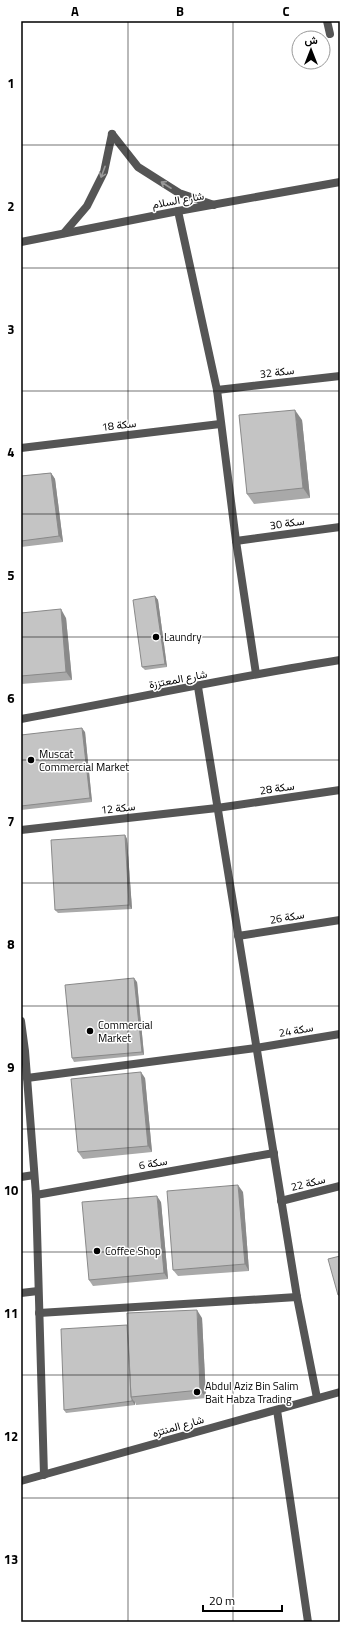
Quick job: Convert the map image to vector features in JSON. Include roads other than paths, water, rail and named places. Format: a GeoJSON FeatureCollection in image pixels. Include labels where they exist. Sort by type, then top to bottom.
{"type":"FeatureCollection","features":[{"type":"Feature","properties":{"kind":"street"},"geometry":{"type":"LineString","coordinates":[[64,233],[87,206],[104,172],[112,134],[138,167],[179,193],[214,205]]}},
{"type":"Feature","properties":{"kind":"street","name":"شارع السلام"},"geometry":{"type":"LineString","coordinates":[[21,242],[178,211],[340,182]]}},
{"type":"Feature","properties":{"kind":"street"},"geometry":{"type":"LineString","coordinates":[[178,211],[217,390],[220,424],[236,541],[256,674]]}},
{"type":"Feature","properties":{"kind":"street","name":"سكة 32"},"geometry":{"type":"LineString","coordinates":[[217,390],[340,376]]}},
{"type":"Feature","properties":{"kind":"street","name":"سكة 18"},"geometry":{"type":"LineString","coordinates":[[21,448],[220,424]]}},
{"type":"Feature","properties":{"kind":"street","name":"سكة 30"},"geometry":{"type":"LineString","coordinates":[[236,541],[340,527]]}},
{"type":"Feature","properties":{"kind":"street","name":"شارع المعتززة"},"geometry":{"type":"LineString","coordinates":[[21,719],[198,687],[256,674],[340,660]]}},
{"type":"Feature","properties":{"kind":"street"},"geometry":{"type":"LineString","coordinates":[[198,687],[297,1297],[317,1398]]}},
{"type":"Feature","properties":{"kind":"street","name":"سكة 28"},"geometry":{"type":"LineString","coordinates":[[217,808],[340,790]]}},
{"type":"Feature","properties":{"kind":"street","name":"سكة 12"},"geometry":{"type":"LineString","coordinates":[[21,830],[217,808]]}},
{"type":"Feature","properties":{"kind":"street","name":"سكة 26"},"geometry":{"type":"LineString","coordinates":[[238,936],[340,920]]}},
{"type":"Feature","properties":{"kind":"street"},"geometry":{"type":"LineString","coordinates":[[21,1021],[36,1195],[38,1313],[44,1475]]}},
{"type":"Feature","properties":{"kind":"street","name":"سكة 24"},"geometry":{"type":"LineString","coordinates":[[27,1078],[256,1048],[340,1034]]}},
{"type":"Feature","properties":{"kind":"street","name":"سكة 6"},"geometry":{"type":"LineString","coordinates":[[36,1195],[274,1153]]}},
{"type":"Feature","properties":{"kind":"street"},"geometry":{"type":"LineString","coordinates":[[21,1177],[34,1175]]}},
{"type":"Feature","properties":{"kind":"street","name":"سكة 22"},"geometry":{"type":"LineString","coordinates":[[281,1201],[340,1186]]}},
{"type":"Feature","properties":{"kind":"street"},"geometry":{"type":"LineString","coordinates":[[21,1293],[38,1291]]}},
{"type":"Feature","properties":{"kind":"street"},"geometry":{"type":"LineString","coordinates":[[38,1313],[297,1297]]}},
{"type":"Feature","properties":{"kind":"street","name":"شارع المنتزه"},"geometry":{"type":"LineString","coordinates":[[21,1481],[340,1392]]}},
{"type":"Feature","properties":{"kind":"street"},"geometry":{"type":"LineString","coordinates":[[277,1410],[308,1622]]}},
{"type":"Feature","properties":{"kind":"place","name":"Laundry"},"geometry":{"type":"Point","coordinates":[156,637]}},
{"type":"Feature","properties":{"kind":"place","name":"Muscat Commercial Market"},"geometry":{"type":"Point","coordinates":[31,760]}},
{"type":"Feature","properties":{"kind":"place","name":"Commercial Market"},"geometry":{"type":"Point","coordinates":[90,1031]}},
{"type":"Feature","properties":{"kind":"place","name":"Coffee Shop"},"geometry":{"type":"Point","coordinates":[97,1251]}},
{"type":"Feature","properties":{"kind":"place","name":"Abdul Aziz Bin Salim Bait Habza Trading"},"geometry":{"type":"Point","coordinates":[197,1392]}}]}
